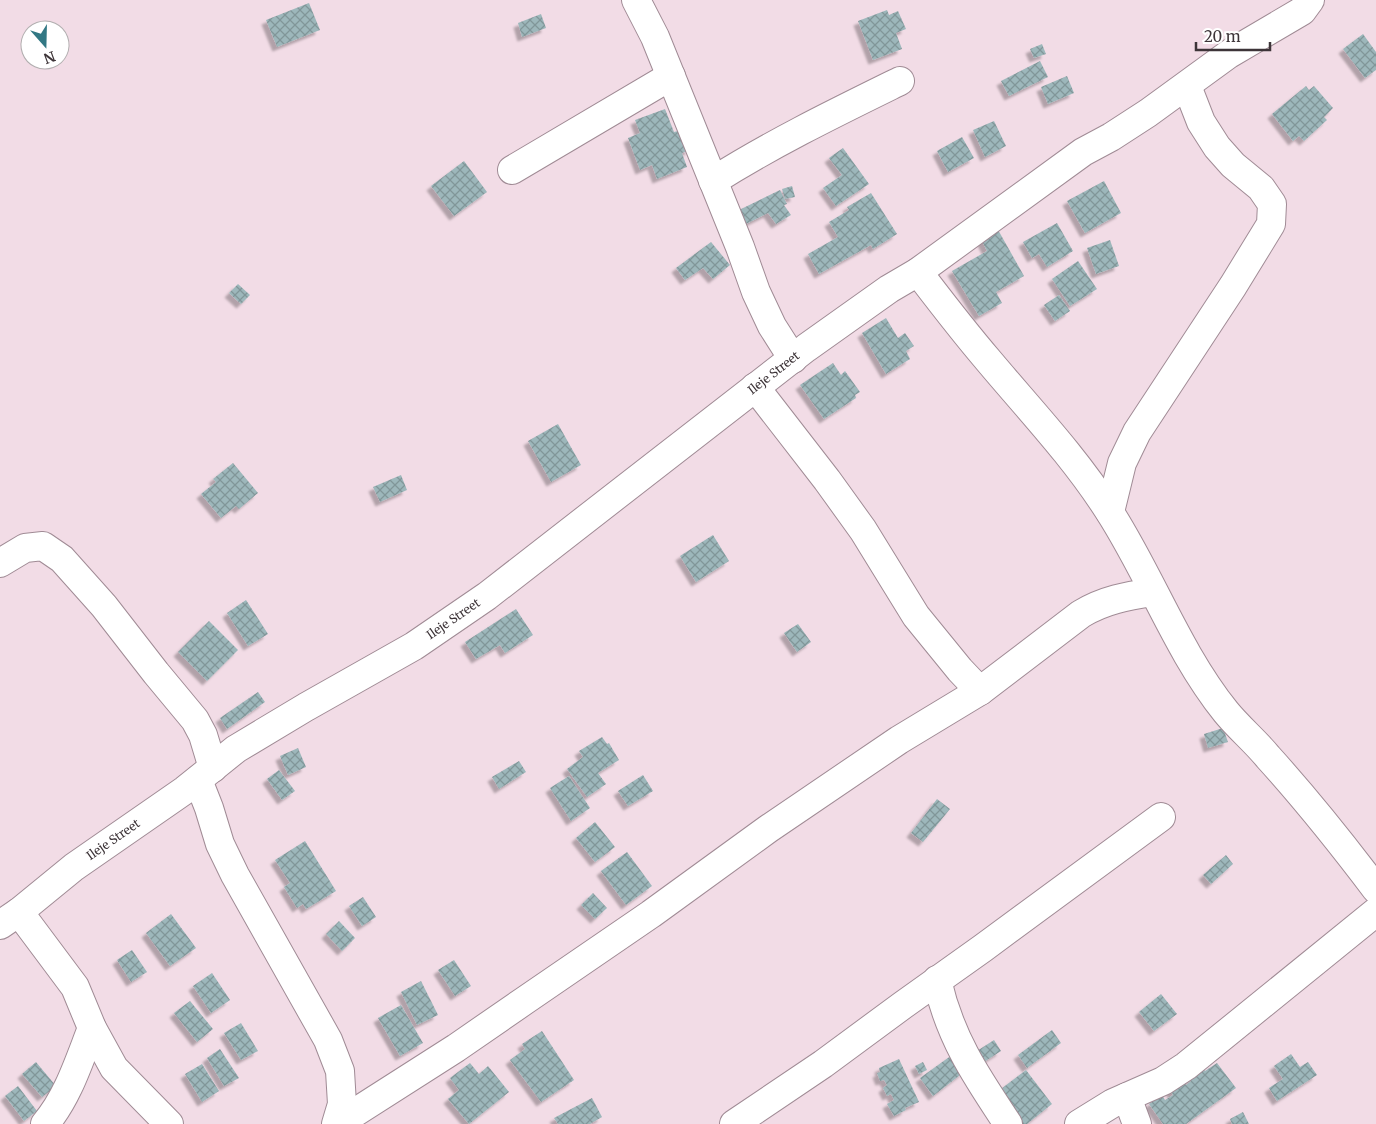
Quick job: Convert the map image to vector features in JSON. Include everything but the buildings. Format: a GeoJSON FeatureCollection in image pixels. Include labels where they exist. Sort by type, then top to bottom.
{"type":"FeatureCollection","features":[{"type":"Feature","properties":{"kind":"street"},"geometry":{"type":"LineString","coordinates":[[636,0],[655,37],[760,300],[772,326],[793,359]]}},
{"type":"Feature","properties":{"kind":"street","name":"Ileje Street"},"geometry":{"type":"LineString","coordinates":[[10,919],[74,867],[205,774],[236,749],[414,646],[487,596],[755,387],[889,289],[918,272],[1083,152],[1111,138],[1187,86],[1229,54],[1302,11],[1310,0]]}},
{"type":"Feature","properties":{"kind":"street"},"geometry":{"type":"LineString","coordinates":[[512,170],[671,76]]}},
{"type":"Feature","properties":{"kind":"street"},"geometry":{"type":"LineString","coordinates":[[713,180],[809,127],[900,81]]}},
{"type":"Feature","properties":{"kind":"street"},"geometry":{"type":"LineString","coordinates":[[1110,512],[1122,462],[1137,432],[1233,286],[1271,224],[1272,204],[1261,188],[1233,165],[1217,148],[1201,122],[1187,86]]}},
{"type":"Feature","properties":{"kind":"street"},"geometry":{"type":"LineString","coordinates":[[918,272],[987,359],[1048,429],[1086,477],[1110,512],[1198,671],[1226,711],[1268,756],[1311,807],[1376,889]]}},
{"type":"Feature","properties":{"kind":"street"},"geometry":{"type":"LineString","coordinates":[[755,387],[863,530],[916,616],[960,670],[980,690]]}},
{"type":"Feature","properties":{"kind":"street"},"geometry":{"type":"LineString","coordinates":[[0,563],[25,548],[43,546],[62,559],[104,606],[195,720],[203,735],[209,808],[220,844],[235,875],[328,1040],[340,1071],[342,1104],[336,1124]]}},
{"type":"Feature","properties":{"kind":"street"},"geometry":{"type":"LineString","coordinates":[[336,1124],[509,1012],[651,914],[768,829],[899,740],[980,690],[1094,606],[1153,592]]}},
{"type":"Feature","properties":{"kind":"street"},"geometry":{"type":"LineString","coordinates":[[734,1124],[823,1064],[1160,817]]}},
{"type":"Feature","properties":{"kind":"street"},"geometry":{"type":"LineString","coordinates":[[1079,1124],[1086,1118],[1127,1097],[1163,1081],[1186,1066],[1376,912]]}},
{"type":"Feature","properties":{"kind":"street"},"geometry":{"type":"LineString","coordinates":[[10,919],[75,987],[92,1028],[114,1068],[169,1124]]}},
{"type":"Feature","properties":{"kind":"street"},"geometry":{"type":"LineString","coordinates":[[937,980],[942,1004],[953,1032],[972,1068],[1008,1124]]}},
{"type":"Feature","properties":{"kind":"street"},"geometry":{"type":"LineString","coordinates":[[45,1124],[51,1117],[68,1086],[92,1028]]}},
{"type":"Feature","properties":{"kind":"street"},"geometry":{"type":"LineString","coordinates":[[1127,1097],[1138,1124]]}}]}
